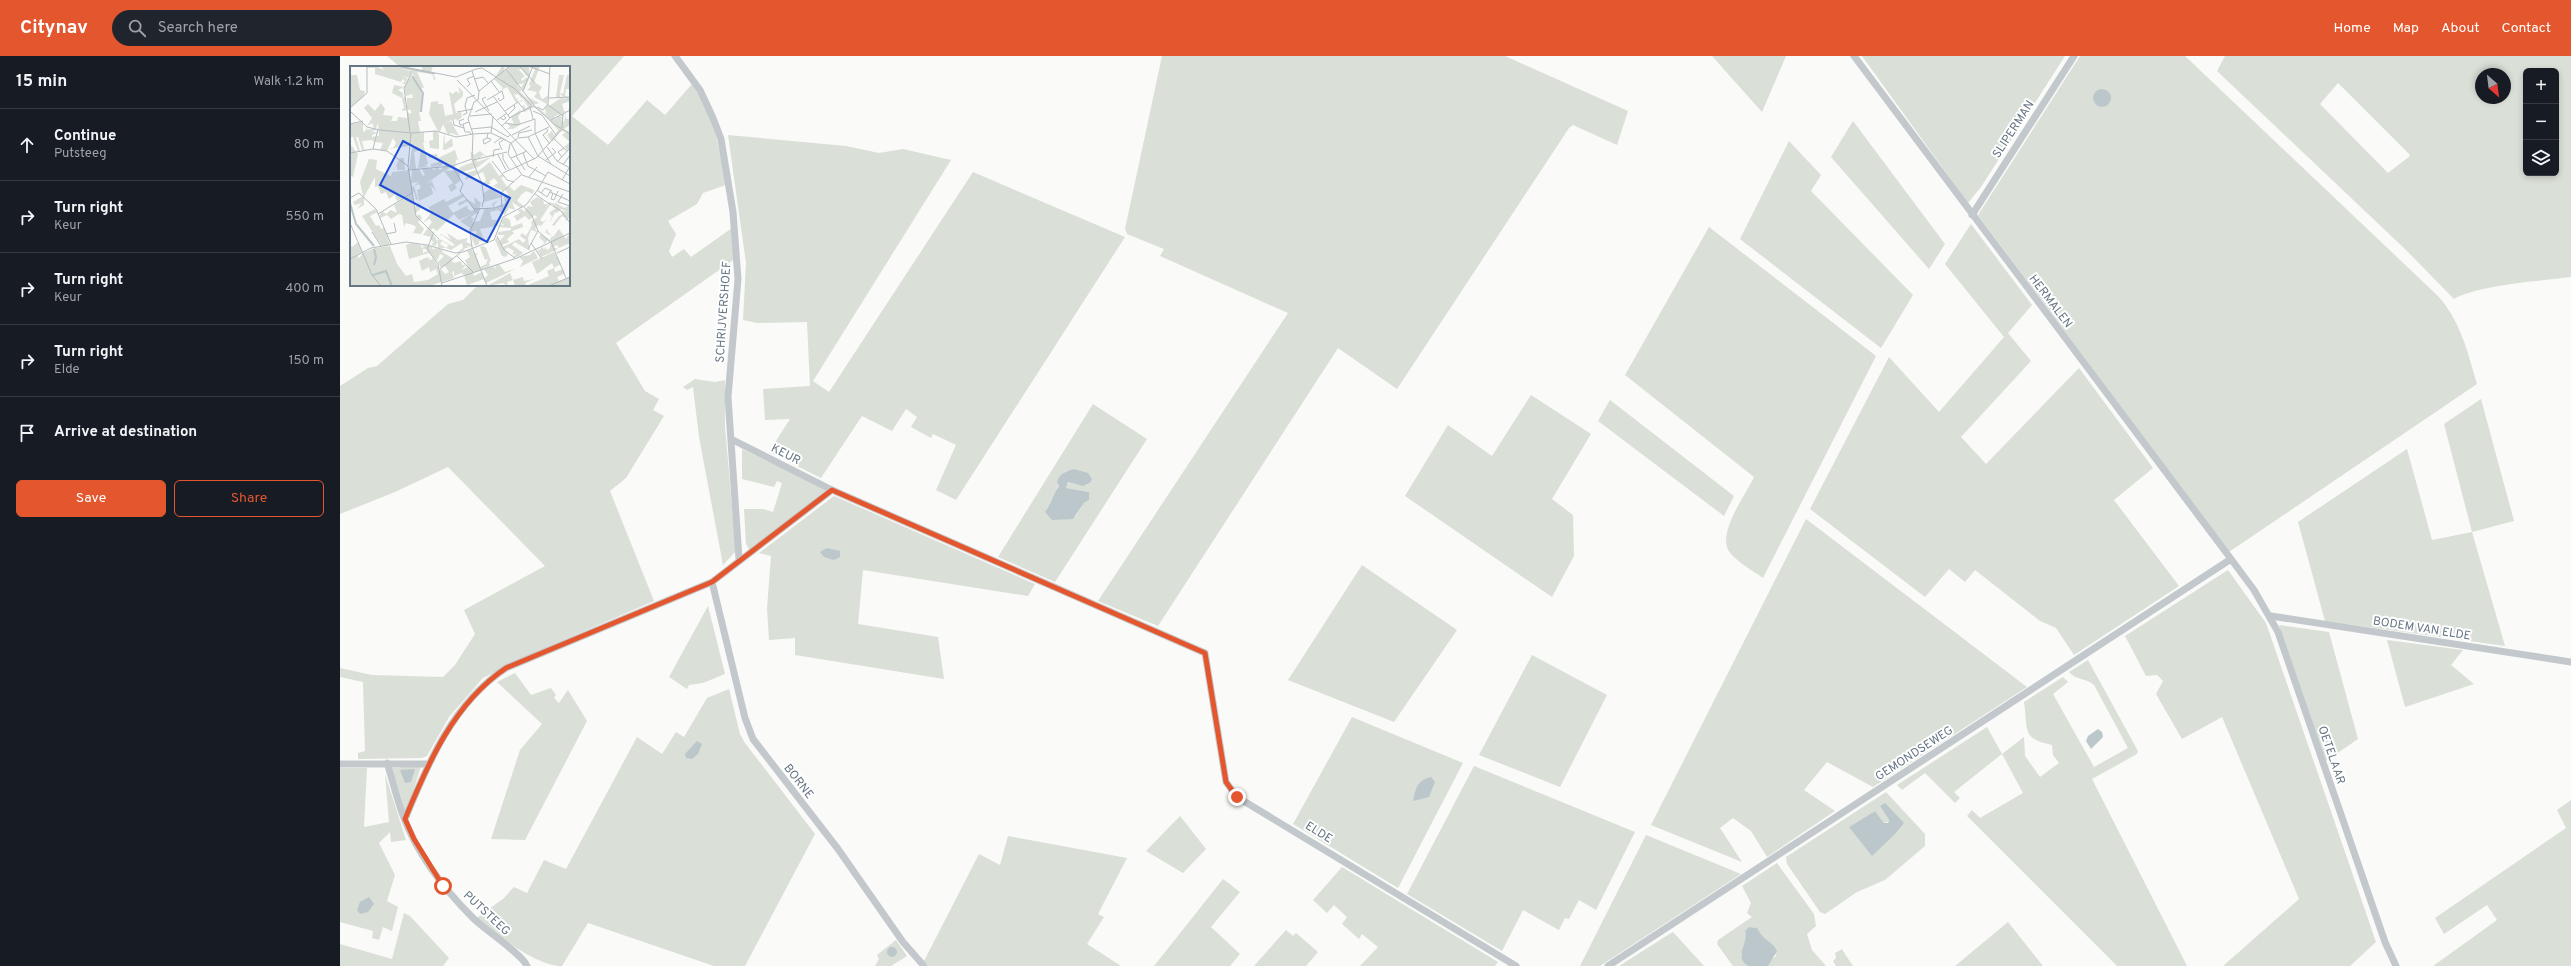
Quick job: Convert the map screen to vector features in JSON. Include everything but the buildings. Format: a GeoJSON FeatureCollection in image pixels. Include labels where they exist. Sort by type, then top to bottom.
{"type":"FeatureCollection","features":[{"type":"Feature","properties":{"kind":"street","name":"SCHRIJVERSHOEF"},"geometry":{"type":"LineString","coordinates":[[675,56],[700,90],[713,118],[721,139],[728,175],[737,250],[738,280],[728,397],[739,559]]}},
{"type":"Feature","properties":{"kind":"street","name":"HERMALEN"},"geometry":{"type":"LineString","coordinates":[[1854,56],[2232,559]]}},
{"type":"Feature","properties":{"kind":"street","name":"SLIPERMAN"},"geometry":{"type":"LineString","coordinates":[[1972,215],[2074,56]]}},
{"type":"Feature","properties":{"kind":"street","name":"KEUR"},"geometry":{"type":"LineString","coordinates":[[731,439],[832,490],[1205,653]]}},
{"type":"Feature","properties":{"kind":"street"},"geometry":{"type":"LineString","coordinates":[[405,819],[428,764],[470,698],[488,681],[506,668],[712,582],[739,559],[832,490]]}},
{"type":"Feature","properties":{"kind":"street","name":"OETELAAR"},"geometry":{"type":"LineString","coordinates":[[2232,559],[2270,616],[2385,942],[2396,966]]}},
{"type":"Feature","properties":{"kind":"street","name":"GEMONDSEWEG"},"geometry":{"type":"LineString","coordinates":[[1608,966],[2232,559]]}},
{"type":"Feature","properties":{"kind":"street","name":"BORNE"},"geometry":{"type":"LineString","coordinates":[[712,582],[753,739],[838,849],[903,942],[924,966]]}},
{"type":"Feature","properties":{"kind":"street","name":"BODEM VAN ELDE"},"geometry":{"type":"LineString","coordinates":[[2270,616],[2571,662]]}},
{"type":"Feature","properties":{"kind":"street","name":"ELDE"},"geometry":{"type":"LineString","coordinates":[[1205,653],[1226,782],[1237,797],[1516,966]]}},
{"type":"Feature","properties":{"kind":"street","name":"PUTSTEEG"},"geometry":{"type":"LineString","coordinates":[[387,763],[405,819],[414,839],[443,886],[472,918],[492,936],[521,957],[527,966]]}},
{"type":"Feature","properties":{"kind":"street"},"geometry":{"type":"LineString","coordinates":[[340,764],[428,764]]}},
{"type":"Feature","properties":{"kind":"shaded area"},"geometry":{"type":"Polygon","coordinates":[[[387,56],[624,56],[572,116],[608,145],[647,100],[665,115],[692,84],[711,120],[722,159],[726,185],[703,193],[697,204],[668,221],[676,234],[669,251],[672,257],[684,249],[691,257],[732,228],[736,258],[616,343],[645,391],[659,399],[653,410],[664,416],[626,478],[610,491],[654,601],[529,655],[483,678],[449,717],[427,756],[422,758],[358,759],[358,753],[365,751],[363,682],[340,677],[340,668],[372,675],[443,677],[455,665],[475,634],[464,610],[545,566],[448,467],[395,492],[340,514],[340,386],[368,368],[377,366],[448,304],[463,300],[477,286],[570,286],[570,66],[399,66],[387,56]]]}},
{"type":"Feature","properties":{"kind":"shaded area"},"geometry":{"type":"Polygon","coordinates":[[[1162,56],[1505,56],[1628,111],[1617,145],[1573,125],[1569,128],[1397,389],[1338,348],[1158,626],[1098,601],[1288,313],[1160,256],[1164,249],[1127,234],[1125,229],[1162,56]]]}},
{"type":"Feature","properties":{"kind":"shaded area"},"geometry":{"type":"Polygon","coordinates":[[[1712,56],[1786,56],[1762,112],[1712,56]]]}},
{"type":"Feature","properties":{"kind":"shaded area"},"geometry":{"type":"Polygon","coordinates":[[[1862,56],[2065,56],[1981,187],[1968,203],[1862,56]]]}},
{"type":"Feature","properties":{"kind":"shaded area"},"geometry":{"type":"Polygon","coordinates":[[[2080,56],[2185,56],[2438,296],[2446,305],[2458,326],[2477,384],[2229,552],[1978,215],[2080,56]]]}},
{"type":"Feature","properties":{"kind":"shaded area"},"geometry":{"type":"Polygon","coordinates":[[[2225,56],[2571,56],[2571,277],[2478,290],[2454,299],[2406,250],[2217,71],[2225,56]],[[2338,83],[2320,104],[2388,173],[2410,156],[2409,154],[2338,83]]]}},
{"type":"Feature","properties":{"kind":"shaded area"},"geometry":{"type":"Polygon","coordinates":[[[2102,89],[2108,92],[2111,98],[2108,104],[2102,107],[2096,104],[2093,98],[2096,92],[2102,89]]]}},
{"type":"Feature","properties":{"kind":"shaded area"},"geometry":{"type":"Polygon","coordinates":[[[1853,121],[1945,244],[1929,269],[1831,157],[1853,121]]]}},
{"type":"Feature","properties":{"kind":"shaded area"},"geometry":{"type":"Polygon","coordinates":[[[728,135],[846,146],[879,153],[903,149],[951,160],[813,381],[829,392],[973,172],[1125,237],[956,500],[936,490],[956,445],[933,434],[931,438],[911,427],[917,417],[906,409],[892,431],[862,416],[821,478],[769,452],[790,419],[765,420],[763,389],[810,386],[807,322],[757,323],[743,320],[746,263],[728,135]]]}},
{"type":"Feature","properties":{"kind":"shaded area"},"geometry":{"type":"Polygon","coordinates":[[[1789,141],[1821,175],[1811,191],[1913,295],[1881,348],[1740,239],[1789,141]]]}},
{"type":"Feature","properties":{"kind":"shaded area"},"geometry":{"type":"Polygon","coordinates":[[[1971,224],[2032,305],[2008,333],[2031,361],[1961,437],[1986,464],[2079,368],[2153,468],[2114,500],[2179,586],[2074,655],[2056,628],[2040,621],[1975,570],[1965,582],[1949,569],[1925,597],[1810,509],[1889,357],[1939,412],[2004,337],[1945,264],[1971,224]]]}},
{"type":"Feature","properties":{"kind":"shaded area"},"geometry":{"type":"Polygon","coordinates":[[[1709,227],[1876,356],[1763,578],[1742,564],[1731,554],[1727,546],[1726,537],[1733,516],[1754,477],[1625,375],[1709,227]]]}},
{"type":"Feature","properties":{"kind":"shaded area"},"geometry":{"type":"Polygon","coordinates":[[[695,379],[715,382],[725,380],[725,427],[736,551],[723,565],[699,437],[693,387],[687,390],[683,387],[695,379]]]}},
{"type":"Feature","properties":{"kind":"shaded area"},"geometry":{"type":"Polygon","coordinates":[[[1531,395],[1591,434],[1552,499],[1573,515],[1574,556],[1552,597],[1405,496],[1448,425],[1492,456],[1531,395]]]}},
{"type":"Feature","properties":{"kind":"shaded area"},"geometry":{"type":"Polygon","coordinates":[[[2481,399],[2514,521],[2472,532],[2444,424],[2481,399]]]}},
{"type":"Feature","properties":{"kind":"shaded area"},"geometry":{"type":"Polygon","coordinates":[[[1610,400],[1734,496],[1724,516],[1598,421],[1610,400]]]}},
{"type":"Feature","properties":{"kind":"shaded area"},"geometry":{"type":"Polygon","coordinates":[[[1093,404],[1147,439],[1055,582],[998,557],[1093,404]],[[1074,469],[1065,472],[1047,509],[1075,517],[1084,503],[1089,500],[1089,492],[1066,488],[1068,482],[1079,485],[1091,482],[1092,479],[1074,469]]]}},
{"type":"Feature","properties":{"kind":"shaded area"},"geometry":{"type":"Polygon","coordinates":[[[742,449],[822,487],[825,491],[750,551],[746,544],[744,509],[763,509],[773,512],[782,483],[777,481],[774,487],[742,479],[742,449]]]}},
{"type":"Feature","properties":{"kind":"shaded area"},"geometry":{"type":"Polygon","coordinates":[[[2407,449],[2432,540],[2472,532],[2505,646],[2325,621],[2298,522],[2407,449]]]}},
{"type":"Feature","properties":{"kind":"shaded area"},"geometry":{"type":"Polygon","coordinates":[[[1074,469],[1088,473],[1092,479],[1091,482],[1083,486],[1068,482],[1066,488],[1089,492],[1089,500],[1084,503],[1073,519],[1052,520],[1045,512],[1059,486],[1057,482],[1058,479],[1063,473],[1074,469]]]}},
{"type":"Feature","properties":{"kind":"shaded area"},"geometry":{"type":"Polygon","coordinates":[[[834,496],[1035,584],[1028,596],[863,570],[858,624],[938,637],[944,679],[795,655],[795,638],[769,640],[767,609],[771,556],[759,553],[834,496]]]}},
{"type":"Feature","properties":{"kind":"shaded area"},"geometry":{"type":"Polygon","coordinates":[[[1806,519],[2027,687],[1873,787],[1827,762],[1804,790],[1835,811],[1767,857],[1751,831],[1733,818],[1720,828],[1742,862],[1651,825],[1806,519]]]}},
{"type":"Feature","properties":{"kind":"shaded area"},"geometry":{"type":"Polygon","coordinates":[[[827,548],[840,551],[840,557],[834,560],[824,557],[820,552],[827,548]]]}},
{"type":"Feature","properties":{"kind":"shaded area"},"geometry":{"type":"Polygon","coordinates":[[[1362,565],[1457,630],[1394,722],[1288,680],[1362,565]]]}},
{"type":"Feature","properties":{"kind":"shaded area"},"geometry":{"type":"Polygon","coordinates":[[[2228,570],[2266,623],[2376,942],[2350,966],[2223,966],[2299,899],[2222,717],[2182,739],[2156,694],[2163,681],[2157,675],[2146,676],[2125,636],[2228,570]]]}},
{"type":"Feature","properties":{"kind":"shaded area"},"geometry":{"type":"Polygon","coordinates":[[[708,606],[725,674],[703,683],[689,685],[687,689],[669,677],[708,606]]]}},
{"type":"Feature","properties":{"kind":"shaded area"},"geometry":{"type":"Polygon","coordinates":[[[2279,625],[2329,632],[2358,739],[2326,761],[2279,625]]]}},
{"type":"Feature","properties":{"kind":"shaded area"},"geometry":{"type":"Polygon","coordinates":[[[2387,640],[2463,650],[2451,665],[2474,684],[2405,707],[2387,640]]]}},
{"type":"Feature","properties":{"kind":"shaded area"},"geometry":{"type":"Polygon","coordinates":[[[1532,655],[1607,695],[1560,787],[1479,755],[1532,655]]]}},
{"type":"Feature","properties":{"kind":"shaded area"},"geometry":{"type":"Polygon","coordinates":[[[2088,660],[2138,751],[2137,754],[2092,779],[2187,966],[2117,966],[1967,816],[1972,810],[1980,818],[2023,793],[2002,754],[2024,737],[2025,756],[2040,777],[2059,763],[2053,755],[2052,745],[2036,740],[2028,732],[2024,702],[2063,677],[2068,682],[2053,694],[2094,767],[2128,748],[2094,685],[2072,675],[2069,672],[2088,660]]]}},
{"type":"Feature","properties":{"kind":"shaded area"},"geometry":{"type":"Polygon","coordinates":[[[515,673],[531,695],[551,688],[556,695],[554,698],[559,703],[568,690],[587,721],[525,840],[491,839],[520,750],[542,724],[497,682],[515,673]]]}},
{"type":"Feature","properties":{"kind":"shaded area"},"geometry":{"type":"Polygon","coordinates":[[[729,689],[740,734],[745,743],[815,834],[745,966],[714,966],[588,923],[562,966],[551,965],[540,961],[517,948],[477,918],[504,898],[514,887],[527,893],[544,860],[566,869],[637,737],[662,754],[676,732],[684,737],[707,698],[729,689]]]}},
{"type":"Feature","properties":{"kind":"shaded area"},"geometry":{"type":"Polygon","coordinates":[[[1352,717],[1463,763],[1398,888],[1293,824],[1352,717]]]}},
{"type":"Feature","properties":{"kind":"shaded area"},"geometry":{"type":"Polygon","coordinates":[[[1987,727],[2002,754],[1954,792],[1960,798],[1955,803],[1925,773],[1902,790],[1897,785],[1987,727]]]}},
{"type":"Feature","properties":{"kind":"shaded area"},"geometry":{"type":"Polygon","coordinates":[[[2098,729],[2102,732],[2103,737],[2091,749],[2086,741],[2088,736],[2098,729]]]}},
{"type":"Feature","properties":{"kind":"shaded area"},"geometry":{"type":"Polygon","coordinates":[[[697,741],[702,744],[698,754],[692,759],[686,758],[685,754],[697,741]]]}},
{"type":"Feature","properties":{"kind":"shaded area"},"geometry":{"type":"Polygon","coordinates":[[[421,766],[406,815],[392,768],[421,766]]]}},
{"type":"Feature","properties":{"kind":"shaded area"},"geometry":{"type":"Polygon","coordinates":[[[1474,766],[1635,832],[1596,910],[1579,900],[1569,919],[1565,918],[1559,930],[1523,910],[1502,951],[1407,894],[1474,766]]]}},
{"type":"Feature","properties":{"kind":"shaded area"},"geometry":{"type":"Polygon","coordinates":[[[340,768],[367,768],[364,827],[389,822],[385,774],[406,840],[391,842],[390,832],[379,843],[395,875],[387,901],[398,907],[392,931],[383,927],[379,940],[372,938],[373,931],[340,922],[340,768]]]}},
{"type":"Feature","properties":{"kind":"shaded area"},"geometry":{"type":"Polygon","coordinates":[[[415,769],[411,782],[405,783],[400,770],[415,769]]]}},
{"type":"Feature","properties":{"kind":"shaded area"},"geometry":{"type":"Polygon","coordinates":[[[1431,777],[1435,782],[1429,797],[1413,801],[1416,789],[1422,780],[1431,777]]]}},
{"type":"Feature","properties":{"kind":"shaded area"},"geometry":{"type":"Polygon","coordinates":[[[1886,792],[1925,834],[1925,846],[1885,880],[1857,892],[1825,914],[1820,912],[1787,864],[1786,857],[1886,792]],[[1880,806],[1889,820],[1888,822],[1884,823],[1875,811],[1849,827],[1903,823],[1880,806]]]}},
{"type":"Feature","properties":{"kind":"shaded area"},"geometry":{"type":"Polygon","coordinates":[[[2571,800],[2571,966],[2433,966],[2497,920],[2487,905],[2444,934],[2435,918],[2566,828],[2557,810],[2571,800]]]}},
{"type":"Feature","properties":{"kind":"shaded area"},"geometry":{"type":"Polygon","coordinates":[[[1885,803],[1904,823],[1872,856],[1849,827],[1875,811],[1884,823],[1888,823],[1889,820],[1880,806],[1885,803]]]}},
{"type":"Feature","properties":{"kind":"shaded area"},"geometry":{"type":"Polygon","coordinates":[[[1180,816],[1206,849],[1183,873],[1146,851],[1180,816]]]}},
{"type":"Feature","properties":{"kind":"shaded area"},"geometry":{"type":"Polygon","coordinates":[[[1646,835],[1741,874],[1600,966],[1580,966],[1646,835]]]}},
{"type":"Feature","properties":{"kind":"shaded area"},"geometry":{"type":"Polygon","coordinates":[[[1008,836],[1127,858],[1098,914],[1104,917],[1087,944],[1121,966],[929,966],[924,961],[979,854],[1000,865],[1008,836]]]}},
{"type":"Feature","properties":{"kind":"shaded area"},"geometry":{"type":"Polygon","coordinates":[[[1777,863],[1814,914],[1816,926],[1807,934],[1812,950],[1826,966],[1768,966],[1769,961],[1776,956],[1771,943],[1764,940],[1757,929],[1752,927],[1745,931],[1747,939],[1741,955],[1748,966],[1733,966],[1717,944],[1718,940],[1752,917],[1747,913],[1751,903],[1742,886],[1777,863]]]}},
{"type":"Feature","properties":{"kind":"shaded area"},"geometry":{"type":"Polygon","coordinates":[[[1342,867],[1498,962],[1495,966],[1360,966],[1378,947],[1362,934],[1359,939],[1342,924],[1347,917],[1334,905],[1327,913],[1313,900],[1342,867]]]}},
{"type":"Feature","properties":{"kind":"shaded area"},"geometry":{"type":"Polygon","coordinates":[[[1223,879],[1240,892],[1211,927],[1240,954],[1230,966],[1154,966],[1223,879]]]}},
{"type":"Feature","properties":{"kind":"shaded area"},"geometry":{"type":"Polygon","coordinates":[[[369,897],[374,904],[368,912],[360,914],[357,910],[360,902],[369,897]]]}},
{"type":"Feature","properties":{"kind":"shaded area"},"geometry":{"type":"Polygon","coordinates":[[[404,913],[410,916],[449,958],[443,966],[340,966],[340,944],[392,959],[404,913]]]}},
{"type":"Feature","properties":{"kind":"shaded area"},"geometry":{"type":"Polygon","coordinates":[[[2008,922],[2043,966],[1955,966],[2008,922]]]}},
{"type":"Feature","properties":{"kind":"shaded area"},"geometry":{"type":"Polygon","coordinates":[[[1749,927],[1757,928],[1777,951],[1768,966],[1748,966],[1742,958],[1746,936],[1745,931],[1749,927]]]}},
{"type":"Feature","properties":{"kind":"shaded area"},"geometry":{"type":"Polygon","coordinates":[[[1286,930],[1293,936],[1296,933],[1318,952],[1306,966],[1254,966],[1286,930]]]}},
{"type":"Feature","properties":{"kind":"shaded area"},"geometry":{"type":"Polygon","coordinates":[[[1673,932],[1704,966],[1619,966],[1668,935],[1673,932]]]}},
{"type":"Feature","properties":{"kind":"shaded area"},"geometry":{"type":"Polygon","coordinates":[[[896,940],[907,956],[891,966],[875,966],[879,959],[877,955],[896,940]]]}},
{"type":"Feature","properties":{"kind":"shaded area"},"geometry":{"type":"Polygon","coordinates":[[[892,947],[897,952],[892,957],[887,952],[892,947]]]}},
{"type":"Feature","properties":{"kind":"shaded area"},"geometry":{"type":"Polygon","coordinates":[[[1842,949],[1853,966],[1836,966],[1833,961],[1836,958],[1835,953],[1842,949]]]}},
{"type":"Feature","properties":{"kind":"route"},"geometry":{"type":"LineString","coordinates":[[443,886],[414,839],[405,819],[428,764],[470,698],[488,681],[506,668],[712,582],[739,559],[832,490],[1205,653],[1226,782],[1237,797]]}}]}
